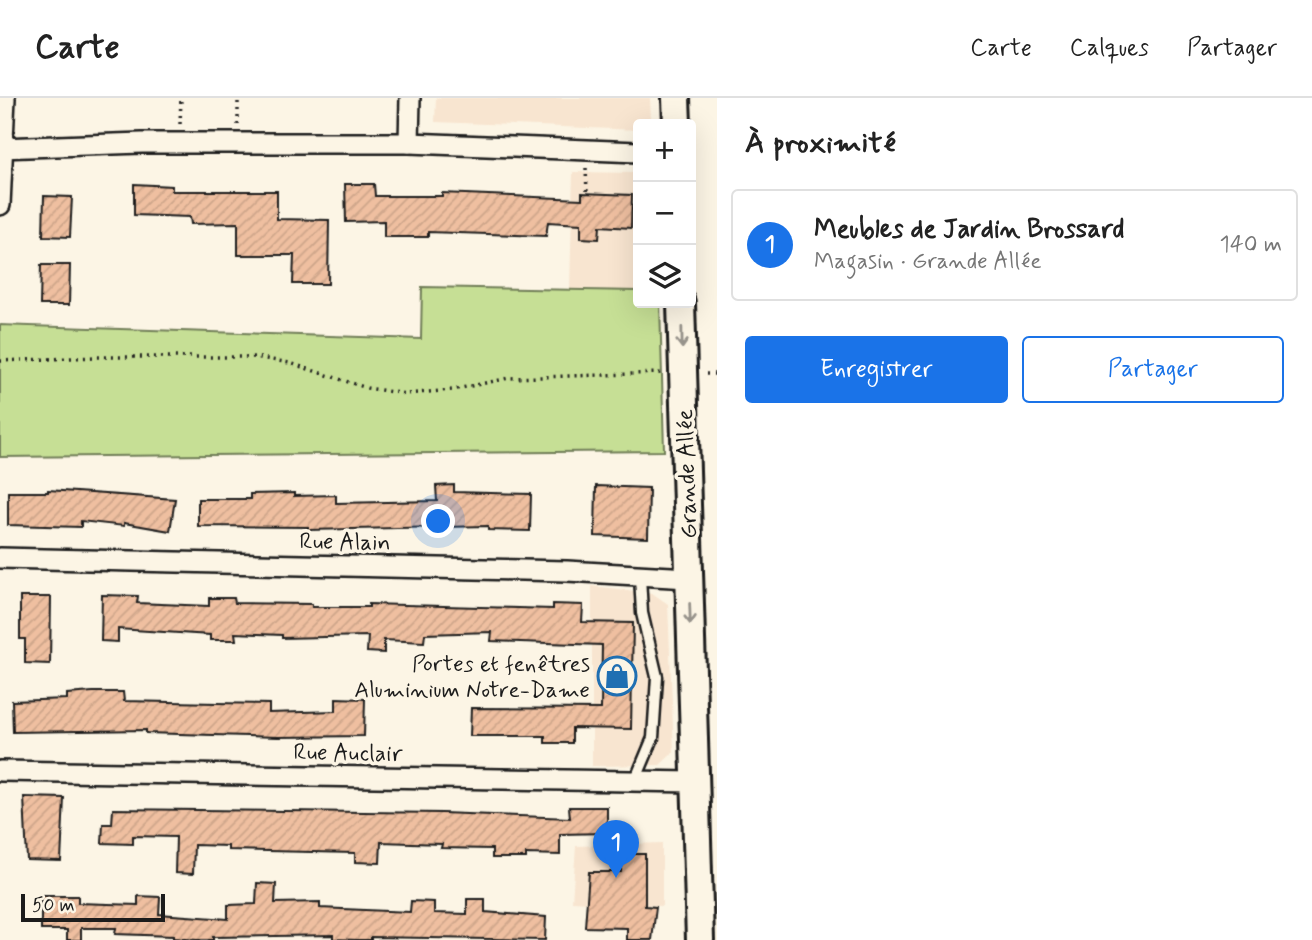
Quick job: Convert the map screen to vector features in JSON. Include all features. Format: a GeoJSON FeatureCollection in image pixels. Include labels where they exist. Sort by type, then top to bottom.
{"type":"FeatureCollection","features":[{"type":"Feature","properties":{"kind":"main road"},"geometry":{"type":"LineString","coordinates":[[676,98],[677,119]]}},
{"type":"Feature","properties":{"kind":"main road","name":"Grande Allée"},"geometry":{"type":"LineString","coordinates":[[681,308],[700,940]]}},
{"type":"Feature","properties":{"kind":"street"},"geometry":{"type":"LineString","coordinates":[[0,205],[5,98]]}},
{"type":"Feature","properties":{"kind":"street"},"geometry":{"type":"LineString","coordinates":[[409,143],[410,98]]}},
{"type":"Feature","properties":{"kind":"street"},"geometry":{"type":"LineString","coordinates":[[2,147],[409,143],[633,152]]}},
{"type":"Feature","properties":{"kind":"street","name":"Rue Alain"},"geometry":{"type":"LineString","coordinates":[[0,558],[567,571],[689,578]]}},
{"type":"Feature","properties":{"kind":"street","name":"Rue Auclair"},"geometry":{"type":"LineString","coordinates":[[0,771],[695,782]]}},
{"type":"Feature","properties":{"kind":"lane"},"geometry":{"type":"LineString","coordinates":[[635,782],[653,738],[657,677],[642,614],[640,576]]}},
{"type":"Feature","properties":{"kind":"path"},"geometry":{"type":"LineString","coordinates":[[180,144],[181,98]]}},
{"type":"Feature","properties":{"kind":"path"},"geometry":{"type":"LineString","coordinates":[[237,143],[238,99]]}},
{"type":"Feature","properties":{"kind":"path"},"geometry":{"type":"LineString","coordinates":[[586,152],[587,193]]}},
{"type":"Feature","properties":{"kind":"path"},"geometry":{"type":"LineString","coordinates":[[0,361],[95,357],[254,357],[290,363],[367,388],[406,394],[452,390],[518,377],[665,373]]}},
{"type":"Feature","properties":{"kind":"shaded area"},"geometry":{"type":"Polygon","coordinates":[[[436,98],[650,98],[651,119],[633,119],[633,130],[435,122],[436,98]]]}},
{"type":"Feature","properties":{"kind":"shaded area"},"geometry":{"type":"Polygon","coordinates":[[[573,172],[633,173],[633,291],[570,289],[573,172]]]}},
{"type":"Feature","properties":{"kind":"shaded area"},"geometry":{"type":"Polygon","coordinates":[[[592,586],[652,593],[668,604],[674,752],[660,765],[592,766],[592,586]]]}},
{"type":"Feature","properties":{"kind":"shaded area"},"geometry":{"type":"Polygon","coordinates":[[[662,843],[662,906],[572,901],[576,846],[662,843]]]}},
{"type":"Feature","properties":{"kind":"green space"},"geometry":{"type":"Polygon","coordinates":[[[422,287],[633,291],[633,308],[660,308],[664,451],[0,457],[0,325],[421,339],[422,287]]]}},
{"type":"Feature","properties":{"kind":"building"},"geometry":{"type":"Polygon","coordinates":[[[134,184],[172,186],[172,191],[277,191],[277,219],[329,220],[328,284],[293,284],[294,255],[238,255],[238,223],[191,224],[190,217],[134,215],[134,184]]]}},
{"type":"Feature","properties":{"kind":"building"},"geometry":{"type":"Polygon","coordinates":[[[345,184],[374,184],[375,196],[442,196],[442,193],[582,199],[582,193],[632,195],[631,228],[600,226],[599,239],[581,238],[581,224],[548,222],[546,236],[428,232],[428,237],[384,237],[384,221],[346,222],[345,184]]]}},
{"type":"Feature","properties":{"kind":"building"},"geometry":{"type":"Polygon","coordinates":[[[44,196],[72,197],[70,237],[43,236],[44,196]]]}},
{"type":"Feature","properties":{"kind":"building"},"geometry":{"type":"Polygon","coordinates":[[[41,265],[70,265],[69,305],[40,305],[41,265]]]}},
{"type":"Feature","properties":{"kind":"building"},"geometry":{"type":"Polygon","coordinates":[[[454,485],[454,492],[531,494],[530,531],[488,530],[488,526],[308,530],[308,527],[198,526],[198,499],[250,499],[250,494],[294,493],[294,496],[336,495],[336,503],[437,501],[436,486],[454,485]]]}},
{"type":"Feature","properties":{"kind":"building"},"geometry":{"type":"Polygon","coordinates":[[[596,486],[649,488],[648,538],[595,536],[596,486]]]}},
{"type":"Feature","properties":{"kind":"building"},"geometry":{"type":"Polygon","coordinates":[[[48,490],[175,499],[170,531],[124,523],[124,526],[81,521],[81,527],[8,525],[8,492],[48,490]]]}},
{"type":"Feature","properties":{"kind":"building"},"geometry":{"type":"Polygon","coordinates":[[[102,595],[138,596],[137,603],[209,606],[209,598],[234,598],[235,603],[312,604],[312,607],[369,607],[369,604],[553,609],[553,604],[583,605],[582,622],[633,623],[631,729],[572,728],[572,743],[545,743],[545,736],[470,736],[471,708],[601,709],[602,645],[491,641],[492,632],[425,634],[424,642],[384,640],[384,653],[367,652],[368,636],[282,638],[282,635],[235,633],[236,640],[210,640],[210,635],[118,629],[118,642],[101,641],[102,595]]]}},
{"type":"Feature","properties":{"kind":"building"},"geometry":{"type":"Polygon","coordinates":[[[20,597],[51,597],[50,664],[25,663],[25,639],[20,639],[20,597]]]}},
{"type":"Feature","properties":{"kind":"building"},"geometry":{"type":"Polygon","coordinates":[[[123,692],[124,701],[269,704],[269,713],[336,711],[336,698],[365,699],[364,736],[278,737],[146,733],[146,730],[13,732],[12,701],[67,699],[67,694],[123,692]]]}},
{"type":"Feature","properties":{"kind":"building"},"geometry":{"type":"Polygon","coordinates":[[[24,797],[64,798],[61,861],[27,860],[24,797]]]}},
{"type":"Feature","properties":{"kind":"building"},"geometry":{"type":"Polygon","coordinates":[[[569,807],[607,807],[607,833],[560,834],[560,855],[526,854],[526,858],[492,858],[492,849],[441,848],[442,844],[381,842],[380,863],[355,862],[355,853],[228,850],[228,846],[194,845],[193,874],[175,873],[176,837],[133,836],[133,844],[102,843],[103,824],[112,824],[113,809],[442,813],[570,818],[569,807]]]}},
{"type":"Feature","properties":{"kind":"building"},"geometry":{"type":"Polygon","coordinates":[[[622,854],[645,854],[645,906],[656,907],[652,940],[627,940],[627,928],[585,927],[589,872],[621,872],[622,854]]]}},
{"type":"Feature","properties":{"kind":"building"},"geometry":{"type":"Polygon","coordinates":[[[257,883],[276,884],[275,903],[320,902],[320,908],[410,912],[411,901],[434,902],[434,913],[467,914],[467,899],[485,899],[485,912],[546,917],[545,940],[371,937],[371,940],[357,940],[333,939],[333,935],[213,937],[213,940],[197,940],[173,936],[115,934],[116,928],[81,928],[81,940],[67,940],[67,930],[41,930],[41,896],[78,896],[78,903],[138,905],[138,896],[160,897],[159,914],[228,919],[228,905],[256,904],[257,883]]]}},
{"type":"Feature","properties":{"kind":"place","name":"Portes et fenêtres Aluminium Notre-Dame"},"geometry":{"type":"Point","coordinates":[617,676]}},
{"type":"Feature","properties":{"kind":"place","name":"Meubles de Jardin Brossard"},"geometry":{"type":"Point","coordinates":[616,878]}}]}
